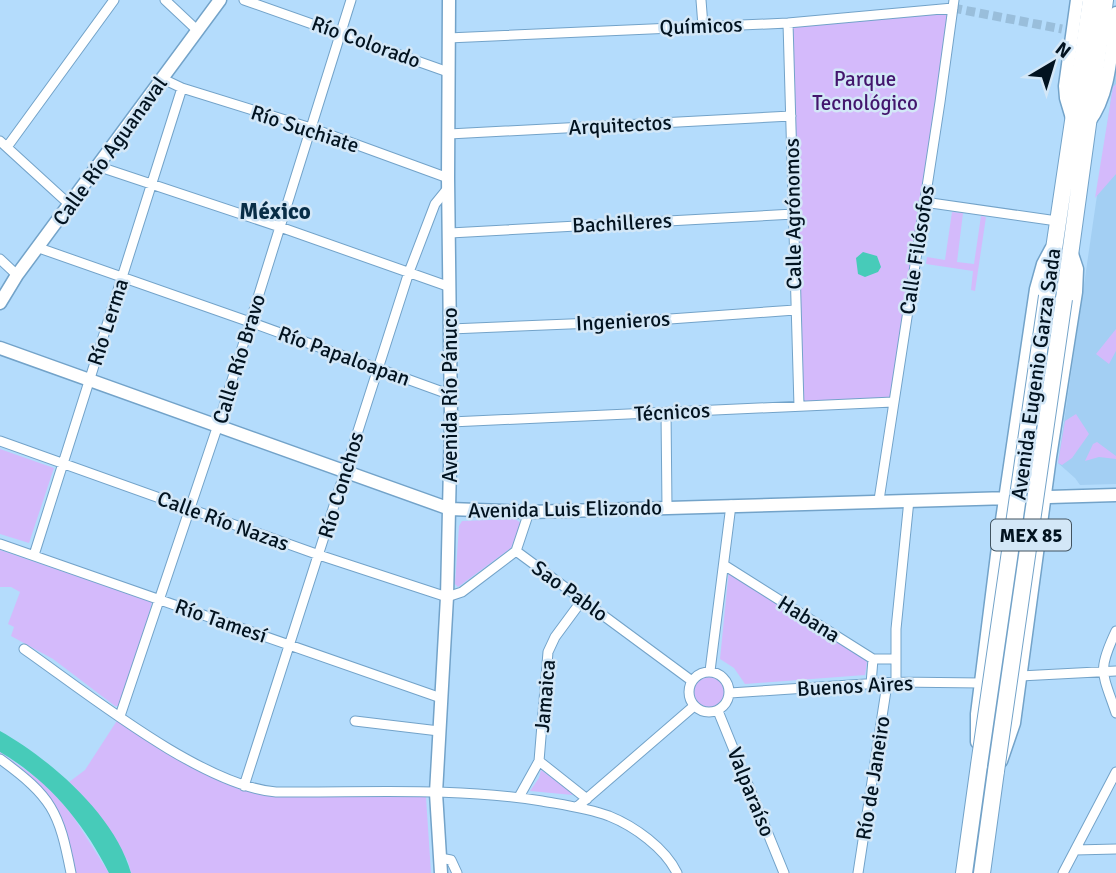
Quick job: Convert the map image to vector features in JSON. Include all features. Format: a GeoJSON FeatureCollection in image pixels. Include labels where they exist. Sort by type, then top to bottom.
{"type":"FeatureCollection","features":[{"type":"Feature","properties":{"kind":"highway","name":"Avenida Eugenio Garza Sada"},"geometry":{"type":"LineString","coordinates":[[982,873],[1071,249],[1091,0]]}},
{"type":"Feature","properties":{"kind":"highway","name":"Avenida Eugenio Garza Sada"},"geometry":{"type":"LineString","coordinates":[[963,873],[1057,221],[1105,0]]}},
{"type":"Feature","properties":{"kind":"street"},"geometry":{"type":"LineString","coordinates":[[70,205],[3,144],[114,0]]}},
{"type":"Feature","properties":{"kind":"street"},"geometry":{"type":"LineString","coordinates":[[164,0],[198,31]]}},
{"type":"Feature","properties":{"kind":"street","name":"Calle Río Aguanaval"},"geometry":{"type":"LineString","coordinates":[[0,303],[17,275],[220,0]]}},
{"type":"Feature","properties":{"kind":"street","name":"Río Colorado"},"geometry":{"type":"LineString","coordinates":[[244,0],[448,72]]}},
{"type":"Feature","properties":{"kind":"street","name":"Calle Río Bravo"},"geometry":{"type":"LineString","coordinates":[[120,716],[191,509],[351,0]]}},
{"type":"Feature","properties":{"kind":"street","name":"Avenida Río Pánuco"},"geometry":{"type":"LineString","coordinates":[[441,873],[436,793],[447,597],[452,422],[448,183],[449,0]]}},
{"type":"Feature","properties":{"kind":"street"},"geometry":{"type":"LineString","coordinates":[[701,0],[703,26]]}},
{"type":"Feature","properties":{"kind":"street"},"geometry":{"type":"LineString","coordinates":[[1077,0],[1065,86],[1066,99],[1080,120],[1099,107],[1116,13]]}},
{"type":"Feature","properties":{"kind":"street","name":"Químicos"},"geometry":{"type":"LineString","coordinates":[[448,38],[788,23],[953,4]]}},
{"type":"Feature","properties":{"kind":"street","name":"Calle Filósofos"},"geometry":{"type":"LineString","coordinates":[[879,500],[953,4]]}},
{"type":"Feature","properties":{"kind":"street","name":"Calle Agrónomos"},"geometry":{"type":"LineString","coordinates":[[788,23],[799,406]]}},
{"type":"Feature","properties":{"kind":"street","name":"Río Suchiate"},"geometry":{"type":"LineString","coordinates":[[163,79],[182,88],[311,128],[448,183]]}},
{"type":"Feature","properties":{"kind":"street","name":"Río Lerma"},"geometry":{"type":"LineString","coordinates":[[34,555],[182,88]]}},
{"type":"Feature","properties":{"kind":"street","name":"Arquitectos"},"geometry":{"type":"LineString","coordinates":[[449,134],[790,116]]}},
{"type":"Feature","properties":{"kind":"street"},"geometry":{"type":"LineString","coordinates":[[97,166],[450,287]]}},
{"type":"Feature","properties":{"kind":"street","name":"Río Conchos"},"geometry":{"type":"LineString","coordinates":[[244,786],[409,272],[435,204],[448,183]]}},
{"type":"Feature","properties":{"kind":"street"},"geometry":{"type":"LineString","coordinates":[[924,202],[1057,221]]}},
{"type":"Feature","properties":{"kind":"street","name":"Bachilleres"},"geometry":{"type":"LineString","coordinates":[[450,233],[794,214]]}},
{"type":"Feature","properties":{"kind":"street"},"geometry":{"type":"LineString","coordinates":[[979,766],[977,725],[998,547],[1037,289],[1043,264],[1054,246]]}},
{"type":"Feature","properties":{"kind":"street","name":"Río Papaloapan"},"geometry":{"type":"LineString","coordinates":[[39,248],[250,321],[451,395]]}},
{"type":"Feature","properties":{"kind":"street"},"geometry":{"type":"LineString","coordinates":[[996,772],[1011,736],[1076,292],[1077,269],[1071,249]]}},
{"type":"Feature","properties":{"kind":"street"},"geometry":{"type":"LineString","coordinates":[[0,259],[17,275]]}},
{"type":"Feature","properties":{"kind":"street","name":"Ingenieros"},"geometry":{"type":"LineString","coordinates":[[451,329],[642,321],[795,310]]}},
{"type":"Feature","properties":{"kind":"street","name":"Avenida Luis Elizondo"},"geometry":{"type":"LineString","coordinates":[[0,348],[450,509],[529,512],[1116,495]]}},
{"type":"Feature","properties":{"kind":"street","name":"Técnicos"},"geometry":{"type":"LineString","coordinates":[[452,422],[893,402]]}},
{"type":"Feature","properties":{"kind":"street"},"geometry":{"type":"LineString","coordinates":[[666,412],[667,508]]}},
{"type":"Feature","properties":{"kind":"street","name":"Calle Río Nazas"},"geometry":{"type":"LineString","coordinates":[[0,441],[319,555],[447,597]]}},
{"type":"Feature","properties":{"kind":"street"},"geometry":{"type":"LineString","coordinates":[[1012,453],[1017,463],[1029,470],[1042,467],[1050,457]]}},
{"type":"Feature","properties":{"kind":"street","name":"Río de Janeiro"},"geometry":{"type":"LineString","coordinates":[[858,873],[892,683],[909,500]]}},
{"type":"Feature","properties":{"kind":"street"},"geometry":{"type":"LineString","coordinates":[[710,671],[731,505]]}},
{"type":"Feature","properties":{"kind":"street"},"geometry":{"type":"LineString","coordinates":[[516,551],[529,512]]}},
{"type":"Feature","properties":{"kind":"street"},"geometry":{"type":"LineString","coordinates":[[998,547],[1009,534],[1023,531],[1032,536],[1038,550]]}},
{"type":"Feature","properties":{"kind":"street","name":"Río Tamesí"},"geometry":{"type":"LineString","coordinates":[[0,544],[441,698]]}},
{"type":"Feature","properties":{"kind":"street","name":"Sao Pablo"},"geometry":{"type":"LineString","coordinates":[[447,597],[461,593],[516,551],[692,681]]}},
{"type":"Feature","properties":{"kind":"street","name":"Habana"},"geometry":{"type":"LineString","coordinates":[[724,565],[873,659]]}},
{"type":"Feature","properties":{"kind":"street","name":"Jamaica"},"geometry":{"type":"LineString","coordinates":[[519,797],[539,761],[548,652],[555,637],[583,599]]}},
{"type":"Feature","properties":{"kind":"street"},"geometry":{"type":"LineString","coordinates":[[1116,631],[1105,654],[1102,672],[1116,713]]}},
{"type":"Feature","properties":{"kind":"street"},"geometry":{"type":"LineString","coordinates":[[24,649],[120,716],[192,761],[244,786],[276,792],[436,793],[519,797],[577,807],[611,817],[640,834],[663,854],[677,873]]}},
{"type":"Feature","properties":{"kind":"street"},"geometry":{"type":"LineString","coordinates":[[871,684],[873,659],[895,659]]}},
{"type":"Feature","properties":{"kind":"street"},"geometry":{"type":"LineString","coordinates":[[710,671],[724,678],[730,693],[724,707],[710,713],[694,706],[689,690],[692,681],[703,672],[710,671]]}},
{"type":"Feature","properties":{"kind":"street"},"geometry":{"type":"LineString","coordinates":[[1020,676],[1116,671]]}},
{"type":"Feature","properties":{"kind":"street","name":"Buenos Aires"},"geometry":{"type":"LineString","coordinates":[[730,693],[892,683],[981,683]]}},
{"type":"Feature","properties":{"kind":"street"},"geometry":{"type":"LineString","coordinates":[[577,807],[694,706]]}},
{"type":"Feature","properties":{"kind":"street","name":"Valparaíso"},"geometry":{"type":"LineString","coordinates":[[718,711],[784,873]]}},
{"type":"Feature","properties":{"kind":"street"},"geometry":{"type":"LineString","coordinates":[[355,721],[439,730]]}},
{"type":"Feature","properties":{"kind":"street"},"geometry":{"type":"LineString","coordinates":[[0,759],[42,794],[57,817],[71,873]]}},
{"type":"Feature","properties":{"kind":"street"},"geometry":{"type":"LineString","coordinates":[[539,761],[587,799]]}},
{"type":"Feature","properties":{"kind":"street"},"geometry":{"type":"LineString","coordinates":[[1063,873],[1116,772]]}},
{"type":"Feature","properties":{"kind":"street"},"geometry":{"type":"LineString","coordinates":[[1075,850],[1116,849]]}},
{"type":"Feature","properties":{"kind":"street"},"geometry":{"type":"LineString","coordinates":[[440,858],[451,860],[457,873]]}},
{"type":"Feature","properties":{"kind":"shaded area"},"geometry":{"type":"Polygon","coordinates":[[[1116,65],[1116,484],[1080,485],[1058,463],[1116,65]]]}},
{"type":"Feature","properties":{"kind":"shaded area"},"geometry":{"type":"Polygon","coordinates":[[[863,252],[877,256],[881,267],[878,272],[865,277],[858,274],[856,258],[863,252]]]}},
{"type":"Feature","properties":{"kind":"shaded area"},"geometry":{"type":"Polygon","coordinates":[[[0,731],[59,773],[96,810],[123,851],[131,873],[109,873],[88,837],[63,804],[34,776],[0,752],[0,731]]]}},
{"type":"Feature","properties":{"kind":"green space","name":"Parque Tecnológico"},"geometry":{"type":"Polygon","coordinates":[[[953,8],[891,402],[800,405],[788,23],[953,8]]]}},
{"type":"Feature","properties":{"kind":"green space"},"geometry":{"type":"Polygon","coordinates":[[[1116,84],[1116,174],[1095,198],[1113,87],[1116,84]]]}},
{"type":"Feature","properties":{"kind":"green space"},"geometry":{"type":"Polygon","coordinates":[[[952,212],[963,213],[957,262],[974,264],[981,216],[986,217],[975,291],[971,290],[973,271],[926,264],[927,257],[945,260],[952,212]]]}},
{"type":"Feature","properties":{"kind":"green space"},"geometry":{"type":"Polygon","coordinates":[[[1116,329],[1116,351],[1109,364],[1096,354],[1116,329]]]}},
{"type":"Feature","properties":{"kind":"green space"},"geometry":{"type":"Polygon","coordinates":[[[1076,414],[1089,434],[1072,458],[1062,465],[1058,463],[1065,421],[1076,414]]]}},
{"type":"Feature","properties":{"kind":"green space"},"geometry":{"type":"Polygon","coordinates":[[[1097,442],[1116,456],[1116,459],[1099,457],[1085,461],[1093,444],[1097,442]]]}},
{"type":"Feature","properties":{"kind":"green space"},"geometry":{"type":"Polygon","coordinates":[[[0,449],[54,468],[29,543],[0,534],[0,449]]]}},
{"type":"Feature","properties":{"kind":"green space"},"geometry":{"type":"Polygon","coordinates":[[[515,519],[521,523],[511,548],[458,587],[455,584],[459,526],[462,521],[515,519]]]}},
{"type":"Feature","properties":{"kind":"green space"},"geometry":{"type":"Polygon","coordinates":[[[0,550],[152,602],[120,706],[115,706],[53,659],[11,636],[14,627],[8,624],[20,592],[11,587],[0,587],[0,550]]]}},
{"type":"Feature","properties":{"kind":"green space"},"geometry":{"type":"Polygon","coordinates":[[[729,569],[863,657],[867,662],[865,675],[745,684],[734,668],[720,659],[729,569]]]}},
{"type":"Feature","properties":{"kind":"green space"},"geometry":{"type":"Polygon","coordinates":[[[709,672],[717,673],[723,678],[728,684],[728,700],[723,706],[717,711],[709,712],[701,711],[695,706],[690,700],[689,692],[690,684],[695,678],[701,673],[709,672]]]}},
{"type":"Feature","properties":{"kind":"green space"},"geometry":{"type":"Polygon","coordinates":[[[120,716],[170,748],[244,786],[426,797],[431,873],[131,873],[128,861],[83,796],[69,782],[85,770],[120,716]]]}},
{"type":"Feature","properties":{"kind":"green space"},"geometry":{"type":"Polygon","coordinates":[[[0,752],[44,783],[71,813],[109,873],[71,873],[64,837],[42,794],[0,759],[0,752]]]}},
{"type":"Feature","properties":{"kind":"green space"},"geometry":{"type":"Polygon","coordinates":[[[541,770],[571,792],[573,795],[530,791],[541,770]]]}},
{"type":"Feature","properties":{"kind":"tunnel"},"geometry":{"type":"LineString","coordinates":[[953,8],[1062,29]]}},
{"type":"Feature","properties":{"kind":"district","name":"México"},"geometry":{"type":"Point","coordinates":[275,211]}}]}
